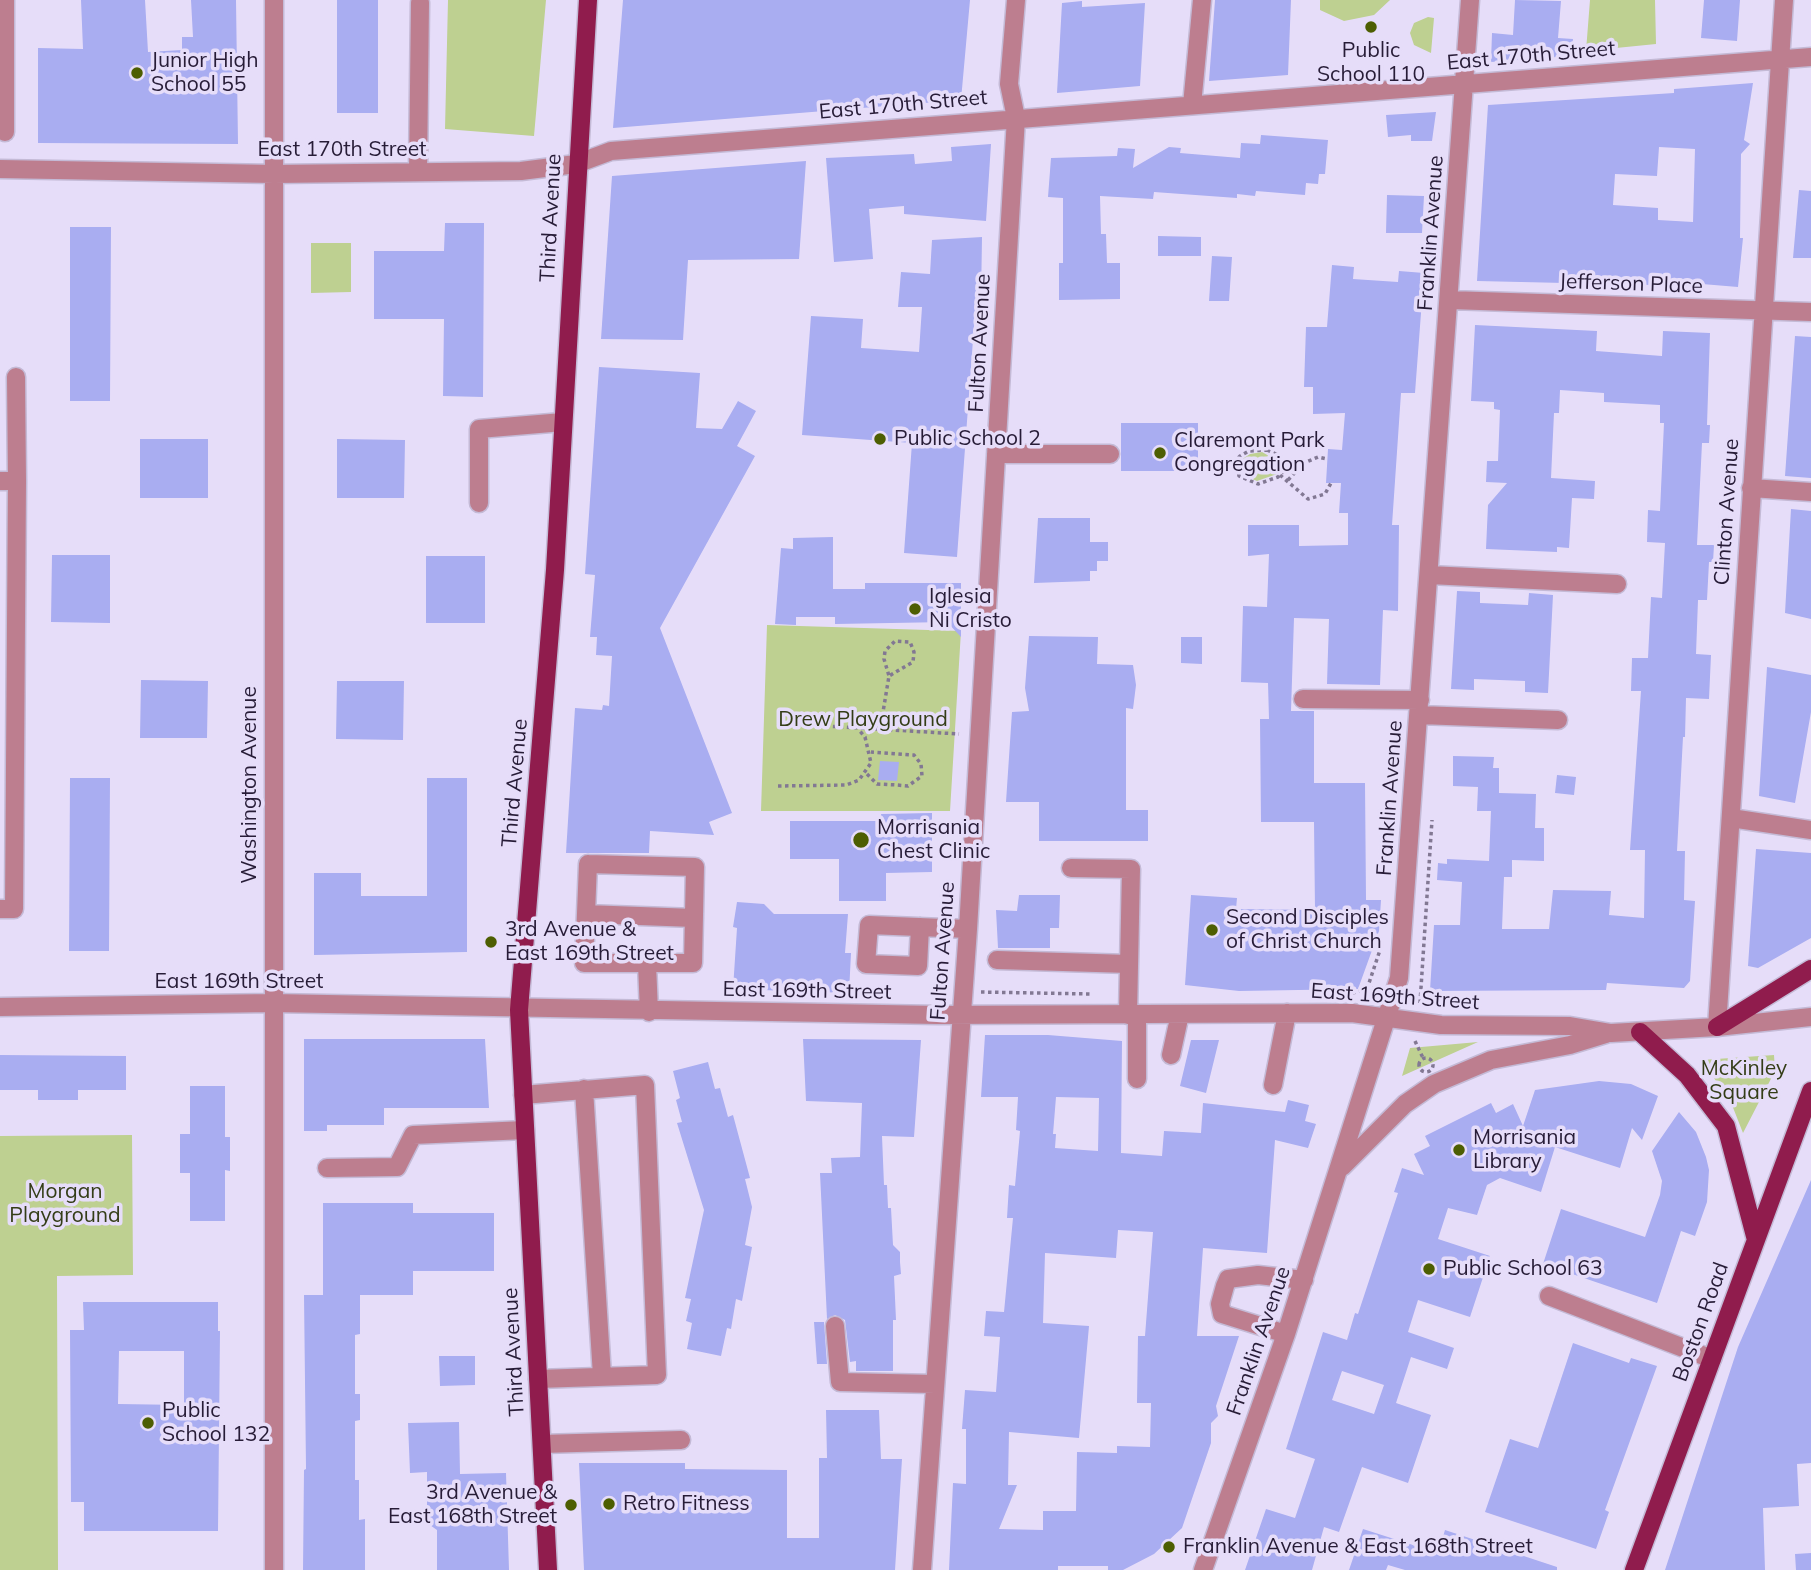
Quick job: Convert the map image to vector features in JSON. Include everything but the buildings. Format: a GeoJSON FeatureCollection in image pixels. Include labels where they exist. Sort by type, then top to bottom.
{"type":"FeatureCollection","features":[{"type":"Feature","properties":{"kind":"main road","name":"Third Avenue"},"geometry":{"type":"LineString","coordinates":[[548,1570],[519,1010],[555,570],[576,164],[588,0]]}},
{"type":"Feature","properties":{"kind":"main road"},"geometry":{"type":"LineString","coordinates":[[1717,1027],[1811,969]]}},
{"type":"Feature","properties":{"kind":"main road"},"geometry":{"type":"LineString","coordinates":[[1640,1032],[1687,1075],[1726,1126],[1756,1240]]}},
{"type":"Feature","properties":{"kind":"main road","name":"Boston Road"},"geometry":{"type":"LineString","coordinates":[[1634,1570],[1811,1091]]}},
{"type":"Feature","properties":{"kind":"street"},"geometry":{"type":"LineString","coordinates":[[5,0],[5,132]]}},
{"type":"Feature","properties":{"kind":"street","name":"Washington Avenue"},"geometry":{"type":"LineString","coordinates":[[274,0],[274,1570]]}},
{"type":"Feature","properties":{"kind":"street","name":"Fulton Avenue"},"geometry":{"type":"LineString","coordinates":[[922,1570],[968,929],[1016,118],[1009,84],[1016,0]]}},
{"type":"Feature","properties":{"kind":"street"},"geometry":{"type":"LineString","coordinates":[[1192,106],[1202,0]]}},
{"type":"Feature","properties":{"kind":"street","name":"Franklin Avenue"},"geometry":{"type":"LineString","coordinates":[[1203,1570],[1304,1280],[1399,978],[1450,300],[1469,0]]}},
{"type":"Feature","properties":{"kind":"street","name":"Clinton Avenue"},"geometry":{"type":"LineString","coordinates":[[1717,1027],[1784,0]]}},
{"type":"Feature","properties":{"kind":"street"},"geometry":{"type":"LineString","coordinates":[[418,172],[420,3]]}},
{"type":"Feature","properties":{"kind":"street","name":"East 170th Street"},"geometry":{"type":"LineString","coordinates":[[0,169],[274,174],[521,171],[576,164],[611,151],[1811,57]]}},
{"type":"Feature","properties":{"kind":"street","name":"Jefferson Place"},"geometry":{"type":"LineString","coordinates":[[1450,300],[1811,312]]}},
{"type":"Feature","properties":{"kind":"street"},"geometry":{"type":"LineString","coordinates":[[0,909],[14,909],[8,690],[9,481],[16,377]]}},
{"type":"Feature","properties":{"kind":"street"},"geometry":{"type":"LineString","coordinates":[[478,503],[479,429],[563,422]]}},
{"type":"Feature","properties":{"kind":"street"},"geometry":{"type":"LineString","coordinates":[[996,454],[1110,454]]}},
{"type":"Feature","properties":{"kind":"street"},"geometry":{"type":"LineString","coordinates":[[1751,488],[1811,492]]}},
{"type":"Feature","properties":{"kind":"street"},"geometry":{"type":"LineString","coordinates":[[1429,575],[1617,584]]}},
{"type":"Feature","properties":{"kind":"street"},"geometry":{"type":"LineString","coordinates":[[1303,699],[1558,720]]}},
{"type":"Feature","properties":{"kind":"street"},"geometry":{"type":"LineString","coordinates":[[1731,818],[1811,830]]}},
{"type":"Feature","properties":{"kind":"street"},"geometry":{"type":"LineString","coordinates":[[588,864],[695,867],[694,918],[693,962],[584,963],[588,864]]}},
{"type":"Feature","properties":{"kind":"street"},"geometry":{"type":"LineString","coordinates":[[1071,868],[1131,869],[1129,964],[1137,1079]]}},
{"type":"Feature","properties":{"kind":"street"},"geometry":{"type":"LineString","coordinates":[[586,914],[694,918]]}},
{"type":"Feature","properties":{"kind":"street"},"geometry":{"type":"LineString","coordinates":[[920,927],[968,929]]}},
{"type":"Feature","properties":{"kind":"street"},"geometry":{"type":"LineString","coordinates":[[997,960],[1129,964]]}},
{"type":"Feature","properties":{"kind":"street"},"geometry":{"type":"LineString","coordinates":[[647,964],[649,1012]]}},
{"type":"Feature","properties":{"kind":"street","name":"East 169th Street"},"geometry":{"type":"LineString","coordinates":[[0,1007],[272,1003],[519,1010],[962,1015],[1352,1013],[1441,1025],[1570,1026],[1611,1033],[1717,1027],[1811,1017]]}},
{"type":"Feature","properties":{"kind":"street"},"geometry":{"type":"LineString","coordinates":[[1273,1085],[1287,1013]]}},
{"type":"Feature","properties":{"kind":"street"},"geometry":{"type":"LineString","coordinates":[[1171,1055],[1180,1014]]}},
{"type":"Feature","properties":{"kind":"street","name":"East 169th Street"},"geometry":{"type":"LineString","coordinates":[[1339,1169],[1405,1104],[1434,1084],[1491,1060],[1570,1045],[1611,1033]]}},
{"type":"Feature","properties":{"kind":"street"},"geometry":{"type":"LineString","coordinates":[[523,1095],[645,1085],[657,1375],[538,1379]]}},
{"type":"Feature","properties":{"kind":"street"},"geometry":{"type":"LineString","coordinates":[[584,1089],[602,1376]]}},
{"type":"Feature","properties":{"kind":"street"},"geometry":{"type":"LineString","coordinates":[[327,1168],[397,1167],[413,1135],[525,1130]]}},
{"type":"Feature","properties":{"kind":"street"},"geometry":{"type":"LineString","coordinates":[[1286,1334],[1222,1314],[1220,1304],[1224,1286],[1228,1279],[1258,1275],[1304,1280]]}},
{"type":"Feature","properties":{"kind":"street"},"geometry":{"type":"LineString","coordinates":[[1549,1296],[1712,1359]]}},
{"type":"Feature","properties":{"kind":"street"},"geometry":{"type":"LineString","coordinates":[[835,1326],[840,1382],[935,1384]]}},
{"type":"Feature","properties":{"kind":"street"},"geometry":{"type":"LineString","coordinates":[[542,1444],[681,1440]]}},
{"type":"Feature","properties":{"kind":"path"},"geometry":{"type":"LineString","coordinates":[[1267,450],[1280,458],[1283,472],[1280,475],[1266,483],[1245,481],[1239,476],[1236,460],[1249,451],[1267,450]]}},
{"type":"Feature","properties":{"kind":"path"},"geometry":{"type":"LineString","coordinates":[[1288,480],[1304,463],[1318,457],[1327,459]]}},
{"type":"Feature","properties":{"kind":"path"},"geometry":{"type":"LineString","coordinates":[[1280,475],[1308,499],[1325,494],[1331,483]]}},
{"type":"Feature","properties":{"kind":"path"},"geometry":{"type":"LineString","coordinates":[[880,730],[890,676],[884,659],[886,651],[895,641],[910,642],[914,652],[913,662],[890,676]]}},
{"type":"Feature","properties":{"kind":"path"},"geometry":{"type":"LineString","coordinates":[[778,723],[959,734]]}},
{"type":"Feature","properties":{"kind":"path"},"geometry":{"type":"LineString","coordinates":[[778,786],[846,785],[866,774],[871,763],[871,752],[865,737],[857,728]]}},
{"type":"Feature","properties":{"kind":"path"},"geometry":{"type":"LineString","coordinates":[[866,774],[877,784],[908,786],[922,776],[921,764],[914,755],[871,752]]}},
{"type":"Feature","properties":{"kind":"path"},"geometry":{"type":"LineString","coordinates":[[1420,1006],[1432,820]]}},
{"type":"Feature","properties":{"kind":"path"},"geometry":{"type":"LineString","coordinates":[[1363,998],[1382,945]]}},
{"type":"Feature","properties":{"kind":"path"},"geometry":{"type":"LineString","coordinates":[[1414,1040],[1423,1058]]}},
{"type":"Feature","properties":{"kind":"green space"},"geometry":{"type":"Polygon","coordinates":[[[448,0],[546,0],[534,136],[445,129],[448,0]]]}},
{"type":"Feature","properties":{"kind":"green space"},"geometry":{"type":"Polygon","coordinates":[[[1320,0],[1390,0],[1374,15],[1344,21],[1320,10],[1320,0]]]}},
{"type":"Feature","properties":{"kind":"green space"},"geometry":{"type":"Polygon","coordinates":[[[1590,0],[1655,0],[1656,44],[1586,51],[1590,0]]]}},
{"type":"Feature","properties":{"kind":"green space"},"geometry":{"type":"Polygon","coordinates":[[[1428,17],[1434,18],[1431,53],[1414,45],[1410,33],[1414,23],[1428,17]]]}},
{"type":"Feature","properties":{"kind":"green space"},"geometry":{"type":"Polygon","coordinates":[[[311,243],[351,243],[351,292],[311,293],[311,243]]]}},
{"type":"Feature","properties":{"kind":"green space"},"geometry":{"type":"Polygon","coordinates":[[[1262,452],[1276,460],[1279,466],[1277,474],[1257,481],[1243,475],[1239,464],[1241,460],[1250,454],[1262,452]]]}},
{"type":"Feature","properties":{"kind":"green space","name":"Drew Playground"},"geometry":{"type":"Polygon","coordinates":[[[767,625],[961,631],[950,811],[761,811],[767,625]]]}},
{"type":"Feature","properties":{"kind":"green space"},"geometry":{"type":"Polygon","coordinates":[[[1478,1042],[1402,1076],[1410,1048],[1478,1042]]]}},
{"type":"Feature","properties":{"kind":"green space","name":"McKinley Square"},"geometry":{"type":"Polygon","coordinates":[[[1774,1055],[1775,1071],[1743,1133],[1732,1105],[1702,1060],[1774,1055]]]}},
{"type":"Feature","properties":{"kind":"green space","name":"Morgan Playground"},"geometry":{"type":"Polygon","coordinates":[[[132,1135],[133,1275],[57,1276],[58,1570],[0,1570],[0,1136],[132,1135]]]}},
{"type":"Feature","properties":{"kind":"place","name":"Public School 110"},"geometry":{"type":"Point","coordinates":[1371,27]}},
{"type":"Feature","properties":{"kind":"place","name":"Junior High School 55"},"geometry":{"type":"Point","coordinates":[137,73]}},
{"type":"Feature","properties":{"kind":"place","name":"Public School 2"},"geometry":{"type":"Point","coordinates":[880,439]}},
{"type":"Feature","properties":{"kind":"place","name":"Claremont Park Congregation"},"geometry":{"type":"Point","coordinates":[1160,453]}},
{"type":"Feature","properties":{"kind":"place","name":"Iglesia Ni Cristo"},"geometry":{"type":"Point","coordinates":[915,609]}},
{"type":"Feature","properties":{"kind":"place","name":"Morrisania Chest Clinic"},"geometry":{"type":"Point","coordinates":[861,840]}},
{"type":"Feature","properties":{"kind":"place","name":"Second Disciples of Christ Church"},"geometry":{"type":"Point","coordinates":[1212,930]}},
{"type":"Feature","properties":{"kind":"place","name":"3rd Avenue & East 169th Street"},"geometry":{"type":"Point","coordinates":[491,942]}},
{"type":"Feature","properties":{"kind":"place","name":"Morrisania Library"},"geometry":{"type":"Point","coordinates":[1459,1150]}},
{"type":"Feature","properties":{"kind":"place","name":"Public School 63"},"geometry":{"type":"Point","coordinates":[1429,1269]}},
{"type":"Feature","properties":{"kind":"place","name":"Public School 132"},"geometry":{"type":"Point","coordinates":[148,1423]}},
{"type":"Feature","properties":{"kind":"place","name":"Retro Fitness"},"geometry":{"type":"Point","coordinates":[609,1504]}},
{"type":"Feature","properties":{"kind":"place","name":"3rd Avenue & East 168th Street"},"geometry":{"type":"Point","coordinates":[571,1505]}},
{"type":"Feature","properties":{"kind":"place","name":"Franklin Avenue & East 168th Street"},"geometry":{"type":"Point","coordinates":[1169,1547]}}]}
